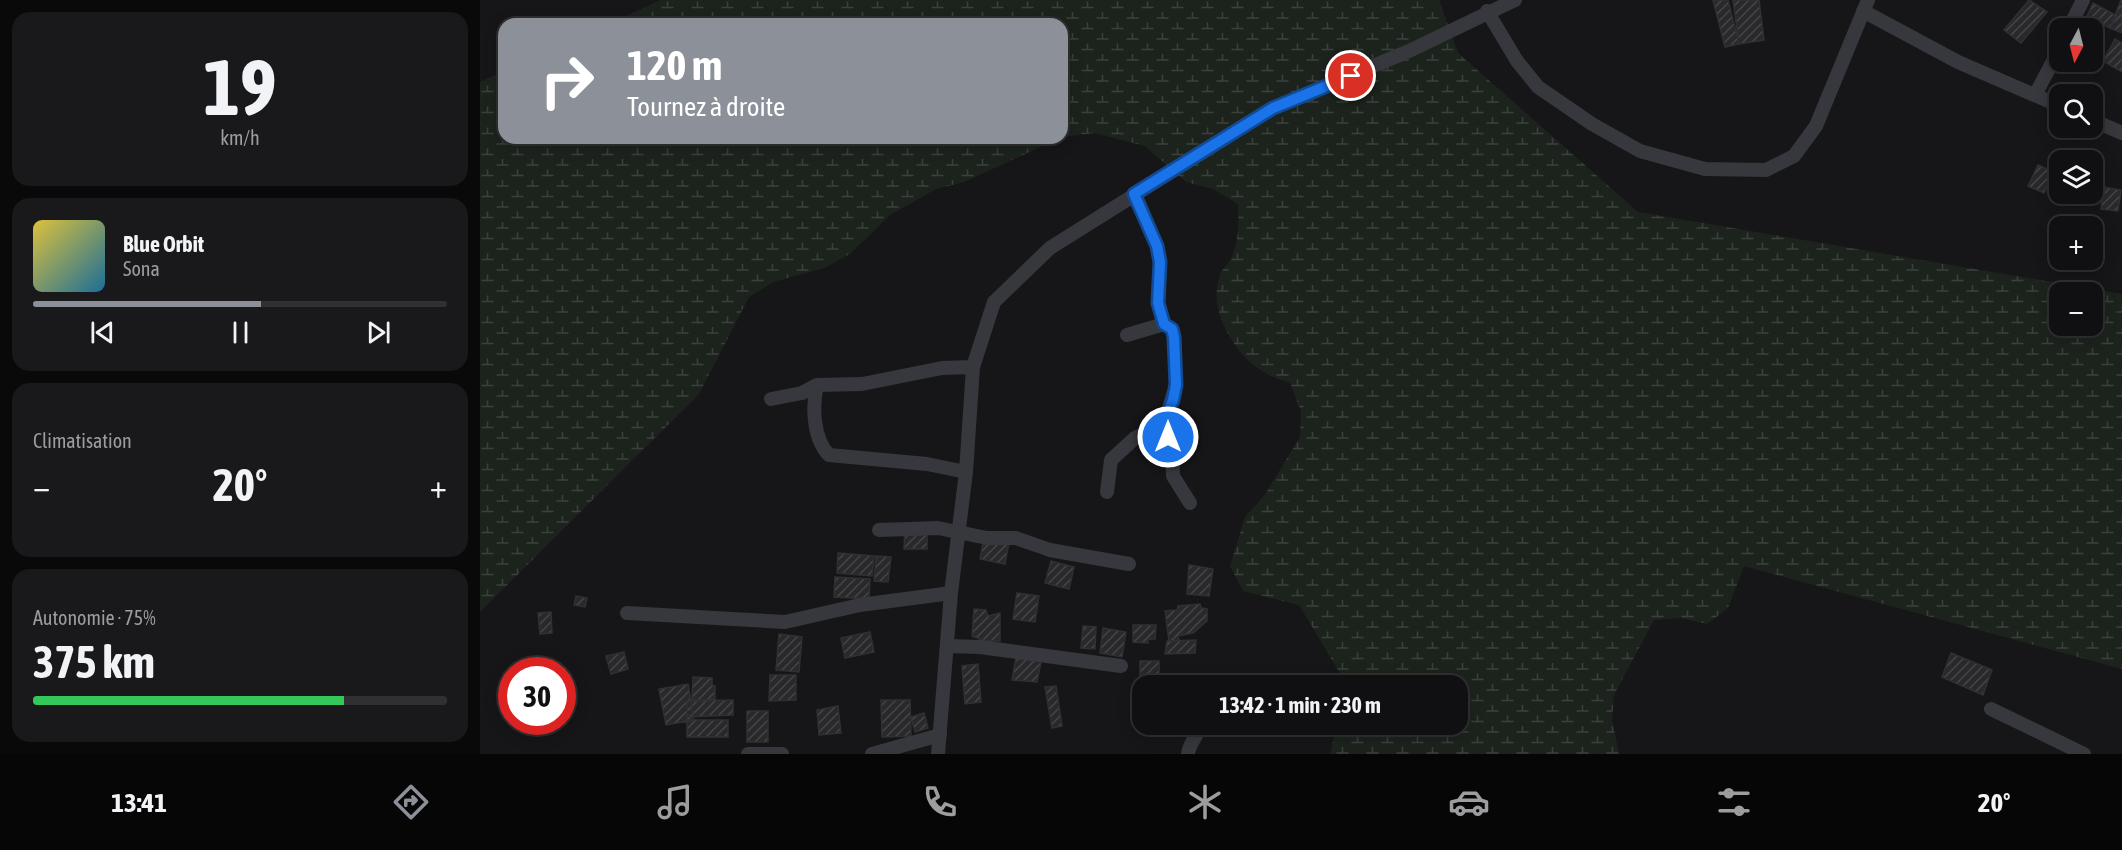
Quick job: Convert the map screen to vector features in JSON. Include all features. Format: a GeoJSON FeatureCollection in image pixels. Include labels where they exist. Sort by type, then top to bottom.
{"type":"FeatureCollection","features":[{"type":"Feature","properties":{"kind":"street"},"geometry":{"type":"LineString","coordinates":[[938,754],[951,593],[966,472],[974,367],[994,302],[1050,248],[1273,108],[1409,51],[1515,0]]}},
{"type":"Feature","properties":{"kind":"street"},"geometry":{"type":"LineString","coordinates":[[2074,18],[2083,0]]}},
{"type":"Feature","properties":{"kind":"street"},"geometry":{"type":"LineString","coordinates":[[1488,11],[1517,60],[1538,87],[1592,124],[1640,151],[1705,169],[1766,170],[1794,156],[1816,126],[1866,6],[1958,62],[2049,101]]}},
{"type":"Feature","properties":{"kind":"street"},"geometry":{"type":"LineString","coordinates":[[2035,95],[2049,69]]}},
{"type":"Feature","properties":{"kind":"street"},"geometry":{"type":"LineString","coordinates":[[2103,125],[2122,133]]}},
{"type":"Feature","properties":{"kind":"street"},"geometry":{"type":"LineString","coordinates":[[1107,492],[1112,460],[1135,438],[1149,431],[1166,414],[1173,400],[1176,385],[1174,337],[1172,329],[1164,324],[1158,303],[1160,262],[1157,246],[1134,194]]}},
{"type":"Feature","properties":{"kind":"street"},"geometry":{"type":"LineString","coordinates":[[1127,335],[1164,324]]}},
{"type":"Feature","properties":{"kind":"street"},"geometry":{"type":"LineString","coordinates":[[771,399],[802,393],[817,385],[862,384],[942,368],[974,367]]}},
{"type":"Feature","properties":{"kind":"street"},"geometry":{"type":"LineString","coordinates":[[817,385],[814,395],[818,435],[829,455],[927,464],[966,472]]}},
{"type":"Feature","properties":{"kind":"street"},"geometry":{"type":"LineString","coordinates":[[1166,414],[1173,476],[1190,503]]}},
{"type":"Feature","properties":{"kind":"street"},"geometry":{"type":"LineString","coordinates":[[879,530],[938,528],[987,538],[1016,538],[1060,552],[1129,564]]}},
{"type":"Feature","properties":{"kind":"street"},"geometry":{"type":"LineString","coordinates":[[627,613],[785,622],[860,605],[951,593]]}},
{"type":"Feature","properties":{"kind":"street"},"geometry":{"type":"LineString","coordinates":[[947,646],[980,647],[1121,666]]}},
{"type":"Feature","properties":{"kind":"street"},"geometry":{"type":"LineString","coordinates":[[1991,708],[2084,754]]}},
{"type":"Feature","properties":{"kind":"street"},"geometry":{"type":"LineString","coordinates":[[872,754],[940,735]]}},
{"type":"Feature","properties":{"kind":"street"},"geometry":{"type":"LineString","coordinates":[[1188,754],[1188,746],[1197,735]]}},
{"type":"Feature","properties":{"kind":"street"},"geometry":{"type":"LineString","coordinates":[[748,754],[782,754]]}},
{"type":"Feature","properties":{"kind":"green space"},"geometry":{"type":"Polygon","coordinates":[[[661,0],[1439,0],[1458,53],[1638,212],[2051,282],[2049,282],[2049,336],[2103,336],[2103,291],[2122,294],[2122,669],[1744,566],[1728,608],[1707,624],[1680,618],[1654,620],[1614,695],[1612,720],[1619,754],[1330,754],[1335,735],[1468,735],[1468,675],[1341,675],[1299,605],[1243,591],[1230,566],[1245,517],[1264,496],[1300,437],[1301,411],[1290,383],[1254,365],[1235,344],[1227,332],[1217,305],[1220,275],[1235,248],[1238,204],[1213,189],[1186,182],[1145,146],[1094,133],[1068,136],[1068,18],[621,18],[661,0]]]}},
{"type":"Feature","properties":{"kind":"green space"},"geometry":{"type":"Polygon","coordinates":[[[498,74],[498,144],[1047,144],[964,182],[936,189],[890,215],[850,254],[824,268],[773,282],[749,297],[699,394],[480,612],[480,82],[498,74]]]}},
{"type":"Feature","properties":{"kind":"building"},"geometry":{"type":"Polygon","coordinates":[[[1713,0],[1728,0],[1739,44],[1725,47],[1713,0]]]}},
{"type":"Feature","properties":{"kind":"building"},"geometry":{"type":"Polygon","coordinates":[[[1733,0],[1759,0],[1764,40],[1739,44],[1733,0]]]}},
{"type":"Feature","properties":{"kind":"building"},"geometry":{"type":"Polygon","coordinates":[[[2029,0],[2047,12],[2021,43],[2004,30],[2029,0]]]}},
{"type":"Feature","properties":{"kind":"building"},"geometry":{"type":"Polygon","coordinates":[[[2122,0],[2122,33],[2110,28],[2122,0]]]}},
{"type":"Feature","properties":{"kind":"building"},"geometry":{"type":"Polygon","coordinates":[[[2093,3],[2117,16],[2110,28],[2103,24],[2103,18],[2087,16],[2093,3]]]}},
{"type":"Feature","properties":{"kind":"building"},"geometry":{"type":"Polygon","coordinates":[[[2115,39],[2122,43],[2122,72],[2103,61],[2115,39]]]}},
{"type":"Feature","properties":{"kind":"building"},"geometry":{"type":"Polygon","coordinates":[[[2038,165],[2049,170],[2049,182],[2044,193],[2028,186],[2038,165]]]}},
{"type":"Feature","properties":{"kind":"building"},"geometry":{"type":"Polygon","coordinates":[[[2103,187],[2121,190],[2118,211],[2101,209],[2103,187]]]}},
{"type":"Feature","properties":{"kind":"building"},"geometry":{"type":"Polygon","coordinates":[[[905,525],[927,525],[927,549],[904,549],[905,525]]]}},
{"type":"Feature","properties":{"kind":"building"},"geometry":{"type":"Polygon","coordinates":[[[984,537],[1009,542],[1005,564],[980,559],[984,537]]]}},
{"type":"Feature","properties":{"kind":"building"},"geometry":{"type":"Polygon","coordinates":[[[838,553],[874,556],[872,576],[837,573],[838,553]]]}},
{"type":"Feature","properties":{"kind":"building"},"geometry":{"type":"Polygon","coordinates":[[[876,556],[891,557],[888,582],[874,581],[876,556]]]}},
{"type":"Feature","properties":{"kind":"building"},"geometry":{"type":"Polygon","coordinates":[[[1051,561],[1074,567],[1069,589],[1045,583],[1051,561]]]}},
{"type":"Feature","properties":{"kind":"building"},"geometry":{"type":"Polygon","coordinates":[[[1189,565],[1213,569],[1209,596],[1187,594],[1189,565]]]}},
{"type":"Feature","properties":{"kind":"building"},"geometry":{"type":"Polygon","coordinates":[[[835,577],[870,579],[869,599],[834,597],[835,577]]]}},
{"type":"Feature","properties":{"kind":"building"},"geometry":{"type":"Polygon","coordinates":[[[1017,593],[1039,596],[1035,622],[1013,619],[1017,593]]]}},
{"type":"Feature","properties":{"kind":"building"},"geometry":{"type":"Polygon","coordinates":[[[576,596],[587,598],[585,607],[574,605],[576,596]]]}},
{"type":"Feature","properties":{"kind":"building"},"geometry":{"type":"Polygon","coordinates":[[[1200,604],[1201,608],[1207,609],[1207,621],[1193,633],[1178,636],[1179,641],[1169,641],[1165,611],[1177,610],[1178,606],[1200,604]]]}},
{"type":"Feature","properties":{"kind":"building"},"geometry":{"type":"Polygon","coordinates":[[[974,609],[986,610],[988,616],[1000,613],[1000,641],[985,641],[972,636],[974,609]]]}},
{"type":"Feature","properties":{"kind":"building"},"geometry":{"type":"Polygon","coordinates":[[[551,612],[552,633],[540,634],[538,613],[551,612]]]}},
{"type":"Feature","properties":{"kind":"building"},"geometry":{"type":"Polygon","coordinates":[[[1133,625],[1156,625],[1155,639],[1148,639],[1148,643],[1133,642],[1133,625]]]}},
{"type":"Feature","properties":{"kind":"building"},"geometry":{"type":"Polygon","coordinates":[[[1083,626],[1096,627],[1095,649],[1081,648],[1083,626]]]}},
{"type":"Feature","properties":{"kind":"building"},"geometry":{"type":"Polygon","coordinates":[[[1103,628],[1126,632],[1122,657],[1100,653],[1103,628]]]}},
{"type":"Feature","properties":{"kind":"building"},"geometry":{"type":"Polygon","coordinates":[[[870,632],[874,652],[845,658],[841,638],[870,632]]]}},
{"type":"Feature","properties":{"kind":"building"},"geometry":{"type":"Polygon","coordinates":[[[779,634],[802,637],[799,672],[776,670],[779,634]]]}},
{"type":"Feature","properties":{"kind":"building"},"geometry":{"type":"Polygon","coordinates":[[[1196,640],[1195,653],[1165,654],[1167,641],[1196,640]]]}},
{"type":"Feature","properties":{"kind":"building"},"geometry":{"type":"Polygon","coordinates":[[[624,652],[628,669],[611,674],[606,656],[624,652]]]}},
{"type":"Feature","properties":{"kind":"building"},"geometry":{"type":"Polygon","coordinates":[[[1017,652],[1043,652],[1037,682],[1012,680],[1017,652]]]}},
{"type":"Feature","properties":{"kind":"building"},"geometry":{"type":"Polygon","coordinates":[[[1951,653],[1992,670],[1983,695],[1942,677],[1951,653]]]}},
{"type":"Feature","properties":{"kind":"building"},"geometry":{"type":"Polygon","coordinates":[[[1140,661],[1159,661],[1159,675],[1140,675],[1140,661]]]}},
{"type":"Feature","properties":{"kind":"building"},"geometry":{"type":"Polygon","coordinates":[[[978,664],[981,702],[965,704],[962,666],[978,664]]]}},
{"type":"Feature","properties":{"kind":"building"},"geometry":{"type":"Polygon","coordinates":[[[770,675],[796,675],[796,700],[769,701],[770,675]]]}},
{"type":"Feature","properties":{"kind":"building"},"geometry":{"type":"Polygon","coordinates":[[[693,677],[712,678],[712,685],[715,686],[715,700],[692,700],[693,677]]]}},
{"type":"Feature","properties":{"kind":"building"},"geometry":{"type":"Polygon","coordinates":[[[688,684],[694,720],[666,725],[659,689],[688,684]]]}},
{"type":"Feature","properties":{"kind":"building"},"geometry":{"type":"Polygon","coordinates":[[[1056,686],[1062,726],[1052,728],[1045,687],[1056,686]]]}},
{"type":"Feature","properties":{"kind":"building"},"geometry":{"type":"Polygon","coordinates":[[[733,700],[733,715],[687,717],[687,701],[733,700]]]}},
{"type":"Feature","properties":{"kind":"building"},"geometry":{"type":"Polygon","coordinates":[[[881,700],[910,700],[911,736],[882,737],[881,700]]]}},
{"type":"Feature","properties":{"kind":"building"},"geometry":{"type":"Polygon","coordinates":[[[838,706],[841,733],[819,735],[817,710],[838,706]]]}},
{"type":"Feature","properties":{"kind":"building"},"geometry":{"type":"Polygon","coordinates":[[[747,711],[768,711],[768,742],[747,742],[747,711]]]}},
{"type":"Feature","properties":{"kind":"building"},"geometry":{"type":"Polygon","coordinates":[[[924,713],[928,728],[915,732],[911,717],[924,713]]]}},
{"type":"Feature","properties":{"kind":"building"},"geometry":{"type":"Polygon","coordinates":[[[687,720],[728,720],[728,737],[687,737],[687,720]]]}},
{"type":"Feature","properties":{"kind":"route"},"geometry":{"type":"LineString","coordinates":[[1168,437],[1166,414],[1173,400],[1176,385],[1174,337],[1172,329],[1164,324],[1158,303],[1160,262],[1157,246],[1134,194],[1273,108],[1351,76]]}}]}
